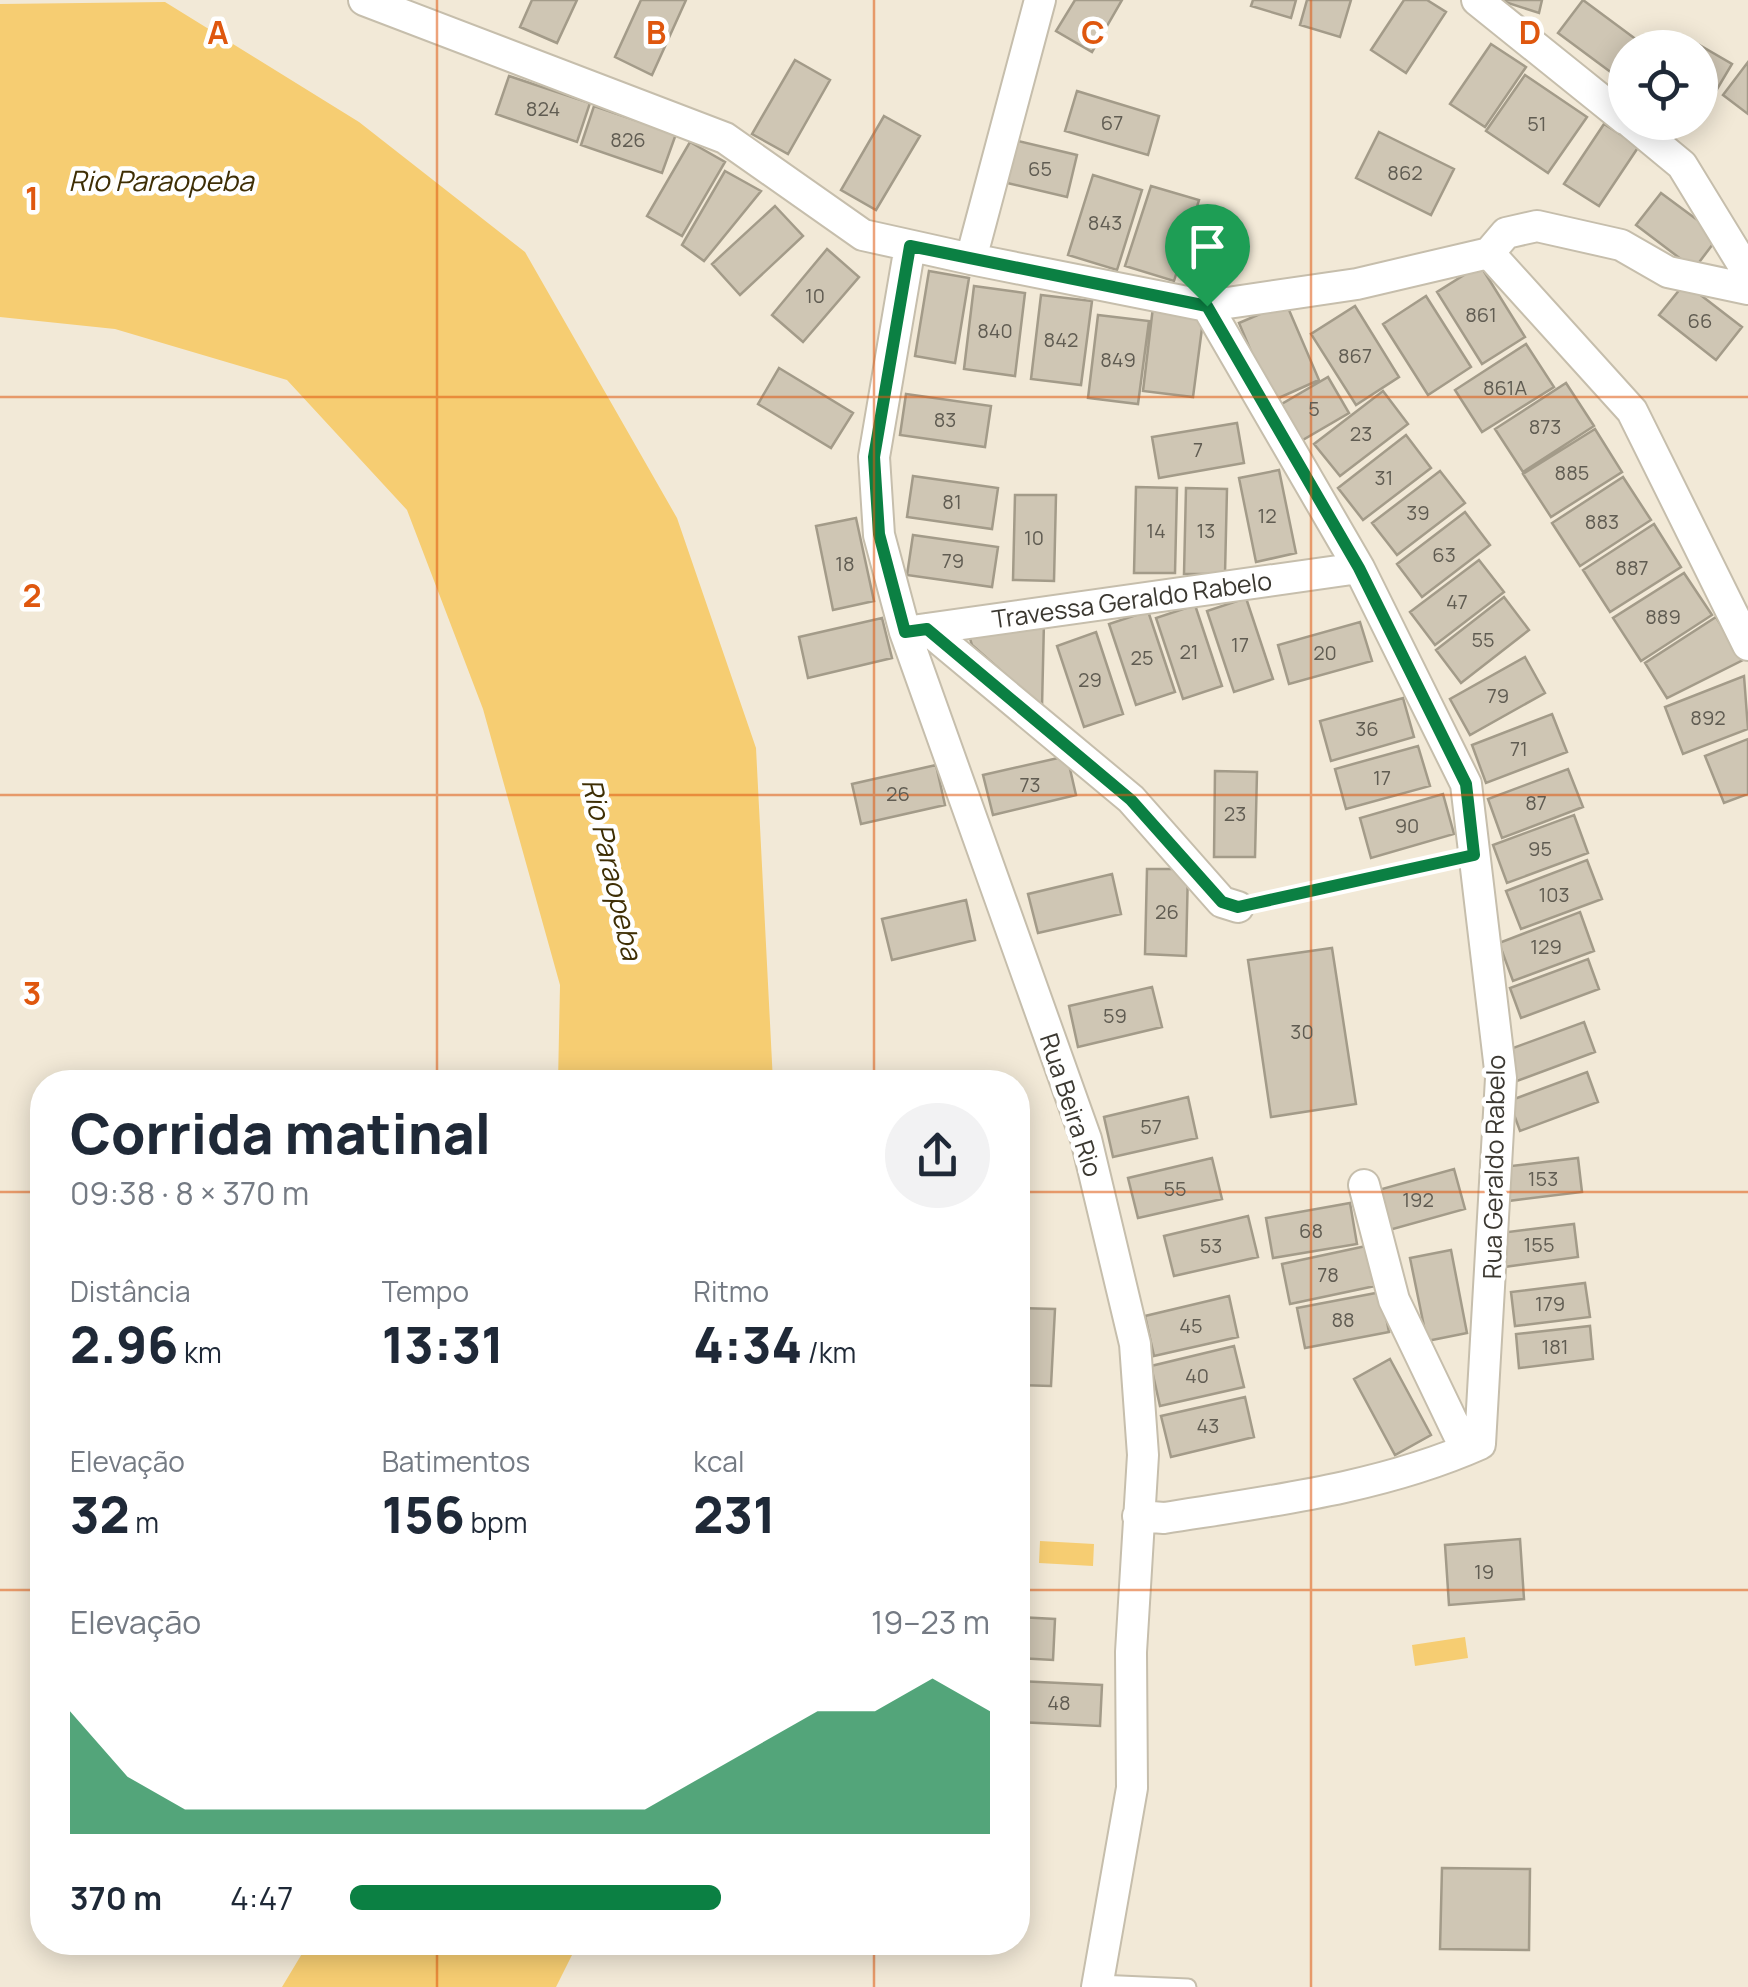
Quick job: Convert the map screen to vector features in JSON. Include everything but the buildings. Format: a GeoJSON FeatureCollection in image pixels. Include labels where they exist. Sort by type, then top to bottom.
{"type":"FeatureCollection","features":[{"type":"Feature","properties":{"kind":"street"},"geometry":{"type":"LineString","coordinates":[[364,0],[725,138],[864,235],[971,260],[1207,306],[1357,284],[1490,254],[1506,232],[1537,226],[1621,245],[1668,272],[1748,289]]}},
{"type":"Feature","properties":{"kind":"street"},"geometry":{"type":"LineString","coordinates":[[971,260],[1040,0]]}},
{"type":"Feature","properties":{"kind":"street"},"geometry":{"type":"LineString","coordinates":[[1476,0],[1608,106]]}},
{"type":"Feature","properties":{"kind":"street"},"geometry":{"type":"LineString","coordinates":[[1651,140],[1682,165],[1748,274]]}},
{"type":"Feature","properties":{"kind":"street","name":"Rua Beira Rio"},"geometry":{"type":"LineString","coordinates":[[910,246],[874,457],[879,534],[916,631],[1086,1139],[1135,1344],[1143,1455],[1131,1652],[1132,1788],[1097,1985]]}},
{"type":"Feature","properties":{"kind":"street"},"geometry":{"type":"LineString","coordinates":[[1490,254],[1632,411],[1748,645]]}},
{"type":"Feature","properties":{"kind":"street","name":"Rua Geraldo Rabelo"},"geometry":{"type":"LineString","coordinates":[[1207,306],[1359,568],[1466,784],[1502,1078],[1480,1444],[1466,1450]]}},
{"type":"Feature","properties":{"kind":"street","name":"Travessa Geraldo Rabelo"},"geometry":{"type":"LineString","coordinates":[[916,631],[1359,568]]}},
{"type":"Feature","properties":{"kind":"street"},"geometry":{"type":"LineString","coordinates":[[916,631],[1131,800],[1222,902],[1238,907]]}},
{"type":"Feature","properties":{"kind":"street"},"geometry":{"type":"LineString","coordinates":[[1138,1516],[1164,1518],[1326,1490],[1431,1466],[1466,1450],[1394,1300],[1364,1185]]}},
{"type":"Feature","properties":{"kind":"lane"},"geometry":{"type":"LineString","coordinates":[[1097,1985],[1188,1987]]}},
{"type":"Feature","properties":{"kind":"path"},"geometry":{"type":"LineString","coordinates":[[1238,907],[1474,855]]}},
{"type":"Feature","properties":{"kind":"water","name":"Rio Paraopeba"},"geometry":{"type":"Polygon","coordinates":[[[165,2],[359,122],[525,252],[677,518],[756,748],[772,1070],[558,1070],[560,985],[483,709],[407,510],[287,380],[115,329],[0,317],[0,4],[165,2]]]}},
{"type":"Feature","properties":{"kind":"water"},"geometry":{"type":"Polygon","coordinates":[[[1040,1541],[1094,1544],[1093,1566],[1039,1563],[1040,1541]]]}},
{"type":"Feature","properties":{"kind":"water"},"geometry":{"type":"Polygon","coordinates":[[[1465,1637],[1468,1658],[1415,1666],[1412,1645],[1465,1637]]]}},
{"type":"Feature","properties":{"kind":"water"},"geometry":{"type":"Polygon","coordinates":[[[301,1955],[572,1955],[556,1987],[282,1987],[301,1955]]]}},
{"type":"Feature","properties":{"kind":"route"},"geometry":{"type":"LineString","coordinates":[[910,246],[1207,306],[1359,568],[1466,784],[1474,855],[1238,907],[1222,902],[1131,800],[927,629],[905,632],[879,534],[874,457],[894,318],[910,246]]}}]}
